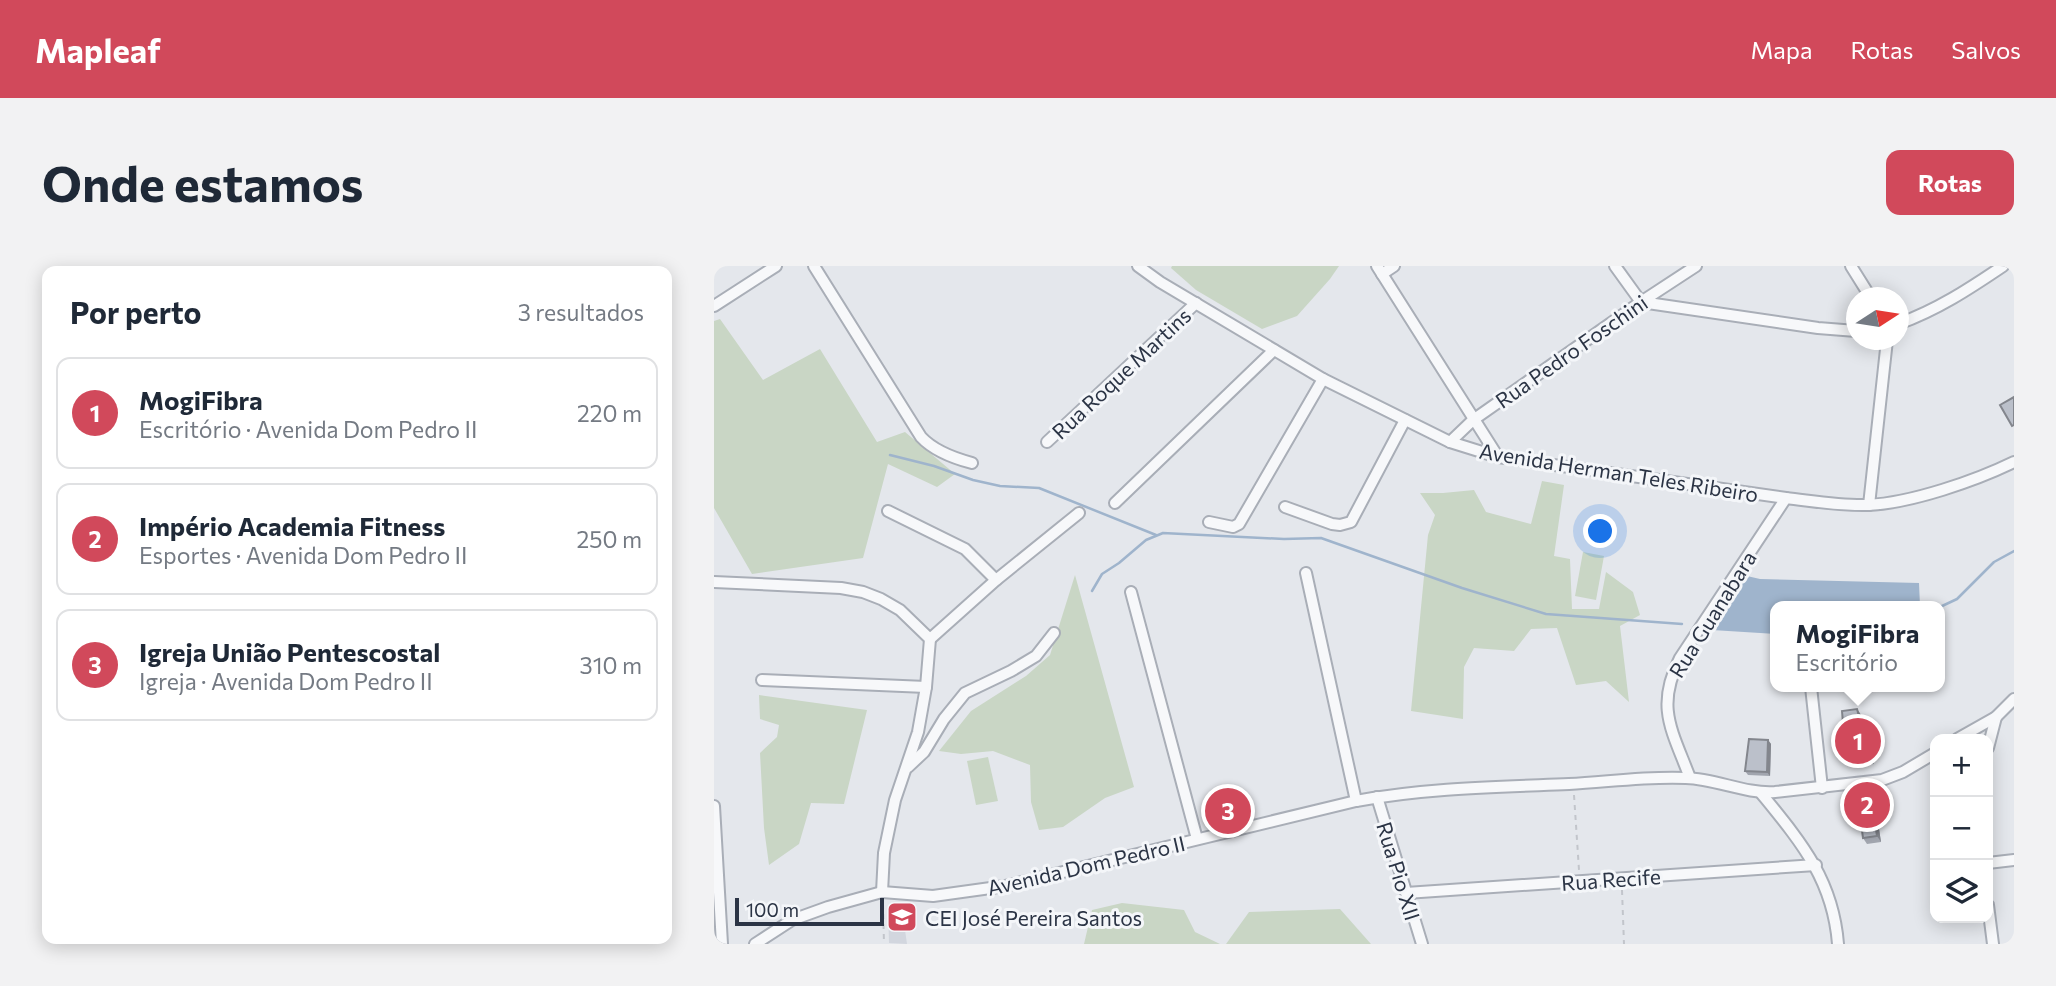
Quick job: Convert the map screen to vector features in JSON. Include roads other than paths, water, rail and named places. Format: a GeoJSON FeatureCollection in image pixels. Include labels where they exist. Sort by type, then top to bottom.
{"type":"FeatureCollection","features":[{"type":"Feature","properties":{"kind":"street"},"geometry":{"type":"LineString","coordinates":[[714,306],[776,266]]}},
{"type":"Feature","properties":{"kind":"street"},"geometry":{"type":"LineString","coordinates":[[814,266],[921,437],[948,455],[972,463]]}},
{"type":"Feature","properties":{"kind":"street","name":"Avenida Herman Teles Ribeiro"},"geometry":{"type":"LineString","coordinates":[[1138,266],[1323,379],[1450,442],[1498,457],[1786,498],[1869,505],[1930,493],[2014,462]]}},
{"type":"Feature","properties":{"kind":"street"},"geometry":{"type":"LineString","coordinates":[[1394,266],[1380,270],[1498,457]]}},
{"type":"Feature","properties":{"kind":"street"},"geometry":{"type":"LineString","coordinates":[[1615,266],[1641,302],[1807,327],[1846,330]]}},
{"type":"Feature","properties":{"kind":"street","name":"Rua Pedro Foschini"},"geometry":{"type":"LineString","coordinates":[[1450,442],[1474,420],[1696,266]]}},
{"type":"Feature","properties":{"kind":"street"},"geometry":{"type":"LineString","coordinates":[[1851,266],[1864,287]]}},
{"type":"Feature","properties":{"kind":"street"},"geometry":{"type":"LineString","coordinates":[[1909,320],[1931,312],[2003,266]]}},
{"type":"Feature","properties":{"kind":"street"},"geometry":{"type":"LineString","coordinates":[[1665,286],[1672,301],[1680,307]]}},
{"type":"Feature","properties":{"kind":"street","name":"Rua Roque Martins"},"geometry":{"type":"LineString","coordinates":[[1047,442],[1196,303]]}},
{"type":"Feature","properties":{"kind":"street"},"geometry":{"type":"LineString","coordinates":[[1115,503],[1274,350]]}},
{"type":"Feature","properties":{"kind":"street"},"geometry":{"type":"LineString","coordinates":[[1869,505],[1886,350]]}},
{"type":"Feature","properties":{"kind":"street"},"geometry":{"type":"LineString","coordinates":[[1209,522],[1234,527],[1239,524],[1323,379]]}},
{"type":"Feature","properties":{"kind":"street"},"geometry":{"type":"LineString","coordinates":[[1285,507],[1332,524],[1351,522],[1405,420]]}},
{"type":"Feature","properties":{"kind":"street","name":"Rua Guanabara"},"geometry":{"type":"LineString","coordinates":[[1690,778],[1669,724],[1669,684],[1680,658],[1786,498]]}},
{"type":"Feature","properties":{"kind":"street"},"geometry":{"type":"LineString","coordinates":[[888,511],[965,549],[996,580]]}},
{"type":"Feature","properties":{"kind":"street"},"geometry":{"type":"LineString","coordinates":[[755,944],[792,920],[882,892],[884,853],[895,800],[918,732],[926,687],[930,639],[996,580],[1079,513]]}},
{"type":"Feature","properties":{"kind":"street"},"geometry":{"type":"LineString","coordinates":[[1306,573],[1356,801]]}},
{"type":"Feature","properties":{"kind":"street"},"geometry":{"type":"LineString","coordinates":[[714,582],[841,588],[863,592],[900,610],[930,639]]}},
{"type":"Feature","properties":{"kind":"street"},"geometry":{"type":"LineString","coordinates":[[1131,592],[1197,839]]}},
{"type":"Feature","properties":{"kind":"street"},"geometry":{"type":"LineString","coordinates":[[906,769],[924,752],[944,719],[965,693],[1036,656],[1054,633]]}},
{"type":"Feature","properties":{"kind":"street"},"geometry":{"type":"LineString","coordinates":[[762,680],[926,687]]}},
{"type":"Feature","properties":{"kind":"street"},"geometry":{"type":"LineString","coordinates":[[1812,692],[1822,788]]}},
{"type":"Feature","properties":{"kind":"street"},"geometry":{"type":"LineString","coordinates":[[1967,734],[1996,717],[2014,699]]}},
{"type":"Feature","properties":{"kind":"street"},"geometry":{"type":"LineString","coordinates":[[1992,734],[1996,717]]}},
{"type":"Feature","properties":{"kind":"street","name":"Avenida Dom Pedro II"},"geometry":{"type":"LineString","coordinates":[[882,892],[933,896],[1005,886],[1377,797],[1636,777],[1690,778],[1761,793],[1882,780],[1903,772],[1930,756]]}},
{"type":"Feature","properties":{"kind":"street"},"geometry":{"type":"LineString","coordinates":[[1761,793],[1793,831],[1816,866],[1831,902],[1838,944]]}},
{"type":"Feature","properties":{"kind":"street","name":"Rua Pio XII"},"geometry":{"type":"LineString","coordinates":[[1377,797],[1422,944]]}},
{"type":"Feature","properties":{"kind":"street"},"geometry":{"type":"LineString","coordinates":[[714,806],[722,944]]}},
{"type":"Feature","properties":{"kind":"street"},"geometry":{"type":"LineString","coordinates":[[1993,862],[2014,860]]}},
{"type":"Feature","properties":{"kind":"street","name":"Rua Recife"},"geometry":{"type":"LineString","coordinates":[[1406,893],[1816,866]]}},
{"type":"Feature","properties":{"kind":"street"},"geometry":{"type":"LineString","coordinates":[[1990,923],[1993,944]]}},
{"type":"Feature","properties":{"kind":"water"},"geometry":{"type":"Polygon","coordinates":[[[1747,576],[1760,579],[1919,583],[1920,601],[1770,601],[1770,634],[1712,630],[1747,576]]]}},
{"type":"Feature","properties":{"kind":"waterway"},"geometry":{"type":"LineString","coordinates":[[890,455],[1000,486],[1039,488],[1156,535]]}},
{"type":"Feature","properties":{"kind":"waterway"},"geometry":{"type":"LineString","coordinates":[[1092,591],[1102,574],[1146,540],[1163,533],[1284,539],[1321,538],[1462,588],[1546,614],[1682,624]]}},
{"type":"Feature","properties":{"kind":"waterway"},"geometry":{"type":"LineString","coordinates":[[1945,605],[1957,599],[1994,562],[2014,551]]}},
{"type":"Feature","properties":{"kind":"place","name":"MogiFibra"},"geometry":{"type":"Point","coordinates":[1858,741]}},
{"type":"Feature","properties":{"kind":"place","name":"Império Academia Fitness"},"geometry":{"type":"Point","coordinates":[1867,805]}},
{"type":"Feature","properties":{"kind":"place","name":"Igreja União Pentescostal"},"geometry":{"type":"Point","coordinates":[1228,811]}},
{"type":"Feature","properties":{"kind":"place","name":"CEI José Pereira Santos"},"geometry":{"type":"Point","coordinates":[902,917]}}]}
